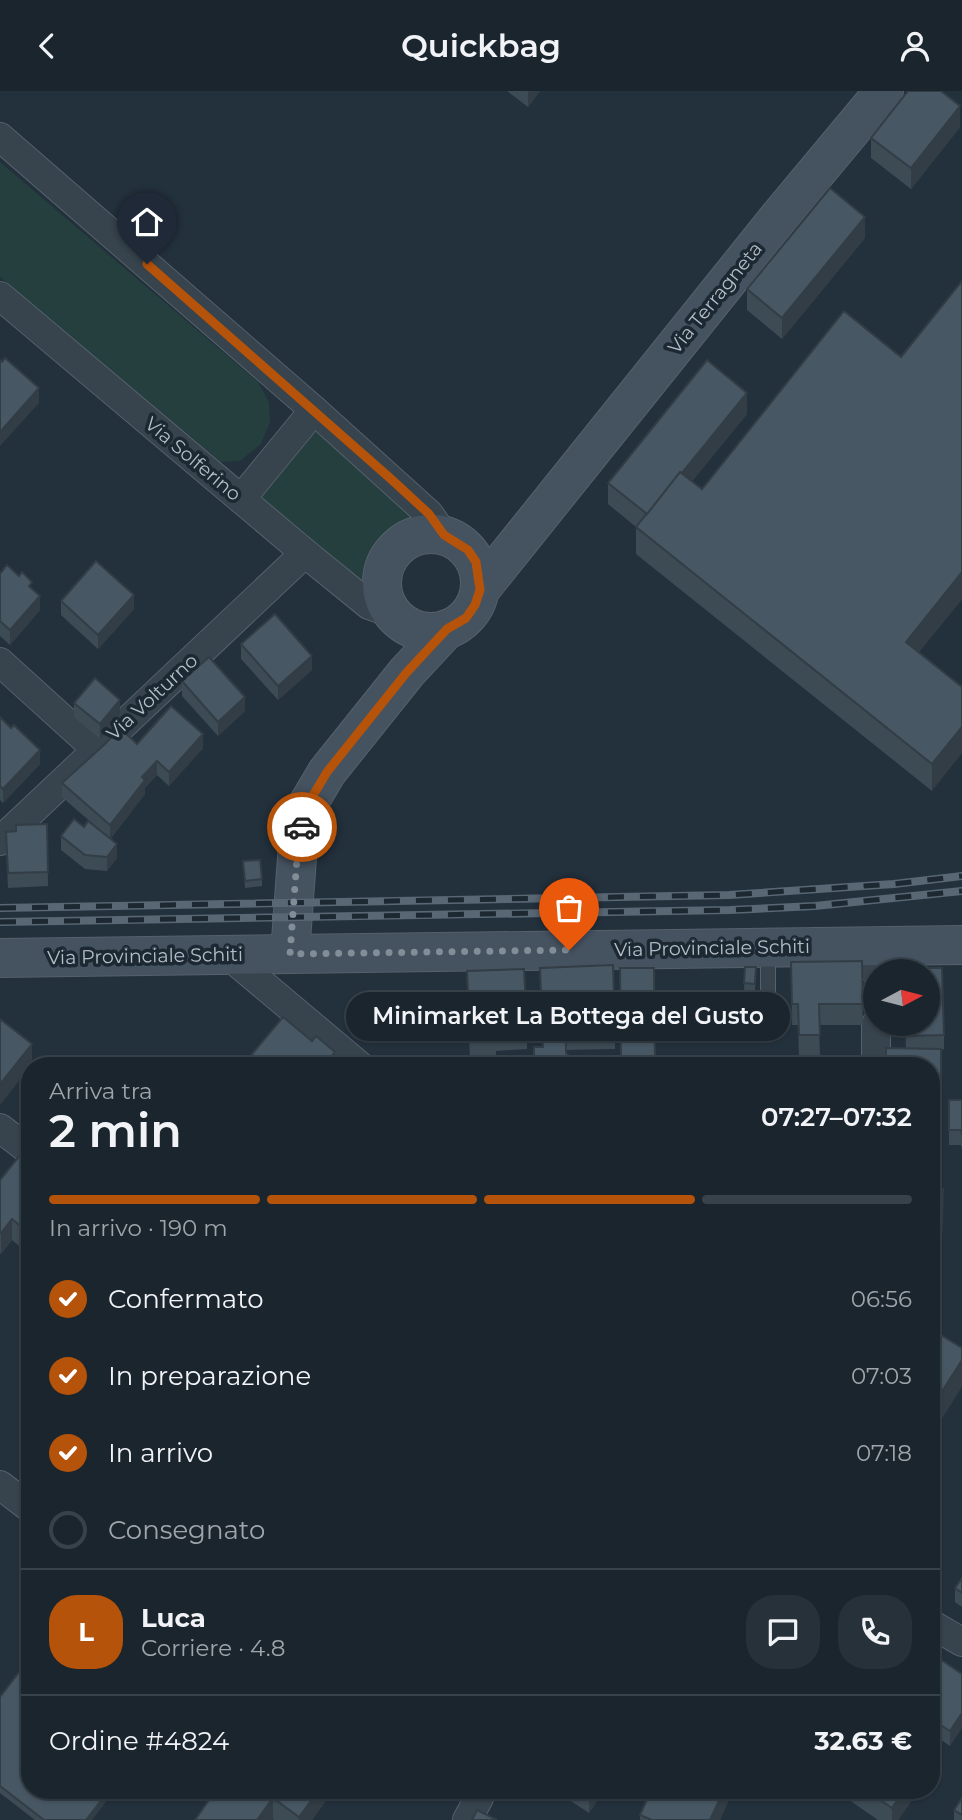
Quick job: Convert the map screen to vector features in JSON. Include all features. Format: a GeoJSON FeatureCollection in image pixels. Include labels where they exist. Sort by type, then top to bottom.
{"type":"FeatureCollection","features":[{"type":"Feature","properties":{"kind":"street","name":"Via Terragneta"},"geometry":{"type":"LineString","coordinates":[[480,590],[779,217],[884,91]]}},
{"type":"Feature","properties":{"kind":"street"},"geometry":{"type":"LineString","coordinates":[[0,137],[314,410],[429,514],[476,562],[480,590],[475,605],[466,618],[438,632],[423,631],[401,620]]}},
{"type":"Feature","properties":{"kind":"street","name":"Via Solferino"},"geometry":{"type":"LineString","coordinates":[[0,296],[369,605],[401,620]]}},
{"type":"Feature","properties":{"kind":"street"},"geometry":{"type":"LineString","coordinates":[[241,499],[314,410]]}},
{"type":"Feature","properties":{"kind":"street"},"geometry":{"type":"LineString","coordinates":[[407,672],[410,646],[401,620],[385,600],[382,585],[390,556],[401,544],[414,537],[429,534],[456,543],[513,529],[548,507]]}},
{"type":"Feature","properties":{"kind":"street","name":"Via Volturno"},"geometry":{"type":"LineString","coordinates":[[2,836],[305,553]]}},
{"type":"Feature","properties":{"kind":"street"},"geometry":{"type":"LineString","coordinates":[[290,954],[298,844],[308,804],[327,772],[407,672],[447,629]]}},
{"type":"Feature","properties":{"kind":"street"},"geometry":{"type":"LineString","coordinates":[[0,662],[97,750]]}},
{"type":"Feature","properties":{"kind":"street","name":"Via Provinciale Schiti"},"geometry":{"type":"LineString","coordinates":[[0,958],[768,947],[875,958],[962,945]]}},
{"type":"Feature","properties":{"kind":"street"},"geometry":{"type":"LineString","coordinates":[[228,955],[349,1057]]}},
{"type":"Feature","properties":{"kind":"street"},"geometry":{"type":"LineString","coordinates":[[876,1036],[876,1057]]}},
{"type":"Feature","properties":{"kind":"street"},"geometry":{"type":"LineString","coordinates":[[0,1128],[21,1144]]}},
{"type":"Feature","properties":{"kind":"street"},"geometry":{"type":"LineString","coordinates":[[0,1485],[21,1501]]}},
{"type":"Feature","properties":{"kind":"street"},"geometry":{"type":"LineString","coordinates":[[940,1629],[962,1642]]}},
{"type":"Feature","properties":{"kind":"lane"},"geometry":{"type":"LineString","coordinates":[[768,947],[768,1034]]}},
{"type":"Feature","properties":{"kind":"green space"},"geometry":{"type":"Polygon","coordinates":[[[0,162],[258,382],[269,402],[270,422],[261,444],[240,461],[221,462],[0,277],[0,162]]]}},
{"type":"Feature","properties":{"kind":"green space"},"geometry":{"type":"Polygon","coordinates":[[[314,410],[429,534],[402,545],[394,551],[384,567],[383,587],[392,613],[241,499],[314,410]]]}},
{"type":"Feature","properties":{"kind":"building"},"geometry":{"type":"Polygon","coordinates":[[[908,91],[941,91],[960,106],[911,168],[871,138],[908,91]]]}},
{"type":"Feature","properties":{"kind":"building"},"geometry":{"type":"Polygon","coordinates":[[[830,188],[865,217],[782,318],[747,289],[830,188]]]}},
{"type":"Feature","properties":{"kind":"building"},"geometry":{"type":"Polygon","coordinates":[[[962,281],[962,572],[906,642],[962,687],[962,727],[932,764],[636,527],[680,472],[702,489],[844,311],[901,357],[962,281]]]}},
{"type":"Feature","properties":{"kind":"building"},"geometry":{"type":"Polygon","coordinates":[[[5,358],[39,388],[0,432],[0,360],[2,362],[5,358]]]}},
{"type":"Feature","properties":{"kind":"building"},"geometry":{"type":"Polygon","coordinates":[[[707,360],[747,393],[647,514],[608,483],[707,360]]]}},
{"type":"Feature","properties":{"kind":"building"},"geometry":{"type":"Polygon","coordinates":[[[96,561],[134,595],[98,635],[61,601],[96,561]]]}},
{"type":"Feature","properties":{"kind":"building"},"geometry":{"type":"Polygon","coordinates":[[[7,565],[19,576],[22,572],[32,582],[29,586],[40,596],[10,630],[0,621],[0,574],[7,565]]]}},
{"type":"Feature","properties":{"kind":"building"},"geometry":{"type":"Polygon","coordinates":[[[275,614],[312,656],[278,686],[241,644],[275,614]]]}},
{"type":"Feature","properties":{"kind":"building"},"geometry":{"type":"Polygon","coordinates":[[[209,657],[245,697],[218,722],[182,681],[209,657]]]}},
{"type":"Feature","properties":{"kind":"building"},"geometry":{"type":"Polygon","coordinates":[[[95,678],[120,700],[100,724],[74,703],[95,678]]]}},
{"type":"Feature","properties":{"kind":"building"},"geometry":{"type":"Polygon","coordinates":[[[171,706],[203,734],[169,772],[157,761],[142,777],[145,780],[110,825],[62,783],[120,728],[137,744],[171,706]]]}},
{"type":"Feature","properties":{"kind":"building"},"geometry":{"type":"Polygon","coordinates":[[[0,717],[11,728],[14,725],[40,750],[3,789],[0,786],[0,717]]]}},
{"type":"Feature","properties":{"kind":"building"},"geometry":{"type":"Polygon","coordinates":[[[74,819],[84,827],[88,821],[117,844],[107,857],[85,855],[61,836],[74,819]]]}},
{"type":"Feature","properties":{"kind":"building"},"geometry":{"type":"Polygon","coordinates":[[[47,824],[48,872],[8,873],[6,832],[16,831],[16,825],[47,824]]]}},
{"type":"Feature","properties":{"kind":"building"},"geometry":{"type":"Polygon","coordinates":[[[260,860],[262,879],[245,881],[243,861],[260,860]]]}},
{"type":"Feature","properties":{"kind":"building"},"geometry":{"type":"Polygon","coordinates":[[[862,961],[863,1004],[819,1004],[820,1035],[799,1035],[798,1004],[792,1004],[791,962],[862,961]]]}},
{"type":"Feature","properties":{"kind":"building"},"geometry":{"type":"Polygon","coordinates":[[[613,965],[615,1028],[566,1029],[566,1053],[571,1057],[534,1057],[534,1047],[543,1047],[540,968],[613,965]]]}},
{"type":"Feature","properties":{"kind":"building"},"geometry":{"type":"Polygon","coordinates":[[[745,967],[756,967],[755,984],[744,983],[745,967]]]}},
{"type":"Feature","properties":{"kind":"building"},"geometry":{"type":"Polygon","coordinates":[[[620,968],[654,968],[655,1057],[621,1057],[620,968]]]}},
{"type":"Feature","properties":{"kind":"building"},"geometry":{"type":"Polygon","coordinates":[[[940,968],[942,968],[944,1035],[940,1035],[940,968]]]}},
{"type":"Feature","properties":{"kind":"building"},"geometry":{"type":"Polygon","coordinates":[[[524,969],[527,1028],[496,1030],[496,1040],[470,1041],[467,971],[524,969]]]}},
{"type":"Feature","properties":{"kind":"building"},"geometry":{"type":"Polygon","coordinates":[[[283,1017],[312,1041],[316,1036],[335,1052],[331,1057],[250,1057],[283,1017]]]}},
{"type":"Feature","properties":{"kind":"building"},"geometry":{"type":"Polygon","coordinates":[[[0,1019],[32,1044],[0,1084],[0,1019]]]}},
{"type":"Feature","properties":{"kind":"building"},"geometry":{"type":"Polygon","coordinates":[[[886,1048],[941,1049],[941,1105],[940,1057],[886,1057],[886,1048]]]}},
{"type":"Feature","properties":{"kind":"building"},"geometry":{"type":"Polygon","coordinates":[[[949,1100],[962,1100],[962,1135],[961,1130],[949,1130],[949,1100]]]}},
{"type":"Feature","properties":{"kind":"building"},"geometry":{"type":"Polygon","coordinates":[[[21,1154],[21,1227],[12,1219],[1,1233],[0,1232],[0,1180],[21,1154]]]}},
{"type":"Feature","properties":{"kind":"building"},"geometry":{"type":"Polygon","coordinates":[[[940,1189],[943,1189],[940,1224],[940,1189]]]}},
{"type":"Feature","properties":{"kind":"building"},"geometry":{"type":"Polygon","coordinates":[[[940,1335],[962,1348],[962,1360],[940,1395],[940,1335]]]}},
{"type":"Feature","properties":{"kind":"building"},"geometry":{"type":"Polygon","coordinates":[[[962,1578],[962,1593],[955,1588],[962,1578]]]}},
{"type":"Feature","properties":{"kind":"building"},"geometry":{"type":"Polygon","coordinates":[[[940,1659],[962,1674],[962,1713],[950,1731],[940,1725],[940,1659]]]}},
{"type":"Feature","properties":{"kind":"building"},"geometry":{"type":"Polygon","coordinates":[[[21,1670],[21,1799],[102,1799],[86,1820],[44,1820],[0,1786],[0,1697],[21,1670]]]}},
{"type":"Feature","properties":{"kind":"building"},"geometry":{"type":"Polygon","coordinates":[[[962,1798],[962,1815],[954,1810],[962,1798]]]}},
{"type":"Feature","properties":{"kind":"building"},"geometry":{"type":"Polygon","coordinates":[[[210,1799],[272,1799],[257,1820],[195,1820],[210,1799]]]}},
{"type":"Feature","properties":{"kind":"building"},"geometry":{"type":"Polygon","coordinates":[[[274,1799],[312,1799],[299,1817],[274,1799]]]}},
{"type":"Feature","properties":{"kind":"building"},"geometry":{"type":"Polygon","coordinates":[[[647,1799],[720,1799],[710,1820],[652,1820],[640,1815],[647,1799]]]}},
{"type":"Feature","properties":{"kind":"building"},"geometry":{"type":"Polygon","coordinates":[[[879,1799],[898,1799],[892,1808],[879,1799]]]}},
{"type":"Feature","properties":{"kind":"building"},"geometry":{"type":"Polygon","coordinates":[[[477,1810],[497,1820],[472,1820],[477,1810]]]}},
{"type":"Feature","properties":{"kind":"railway"},"geometry":{"type":"LineString","coordinates":[[0,908],[729,895],[894,884],[962,876]]}},
{"type":"Feature","properties":{"kind":"railway"},"geometry":{"type":"LineString","coordinates":[[0,922],[730,910],[815,906],[962,891]]}},
{"type":"Feature","properties":{"kind":"way so far"},"geometry":{"type":"LineString","coordinates":[[302,827],[298,844],[290,954],[569,950]]}},
{"type":"Feature","properties":{"kind":"place","name":"Minimarket La Bottega del Gusto"},"geometry":{"type":"Point","coordinates":[569,950]}},
{"type":"Feature","properties":{"kind":"route"},"geometry":{"type":"LineString","coordinates":[[147,264],[391,479],[429,514],[444,535],[468,550],[476,562],[480,576],[480,590],[475,605],[466,618],[447,629],[407,672],[327,772],[308,804],[302,827]]}}]}
